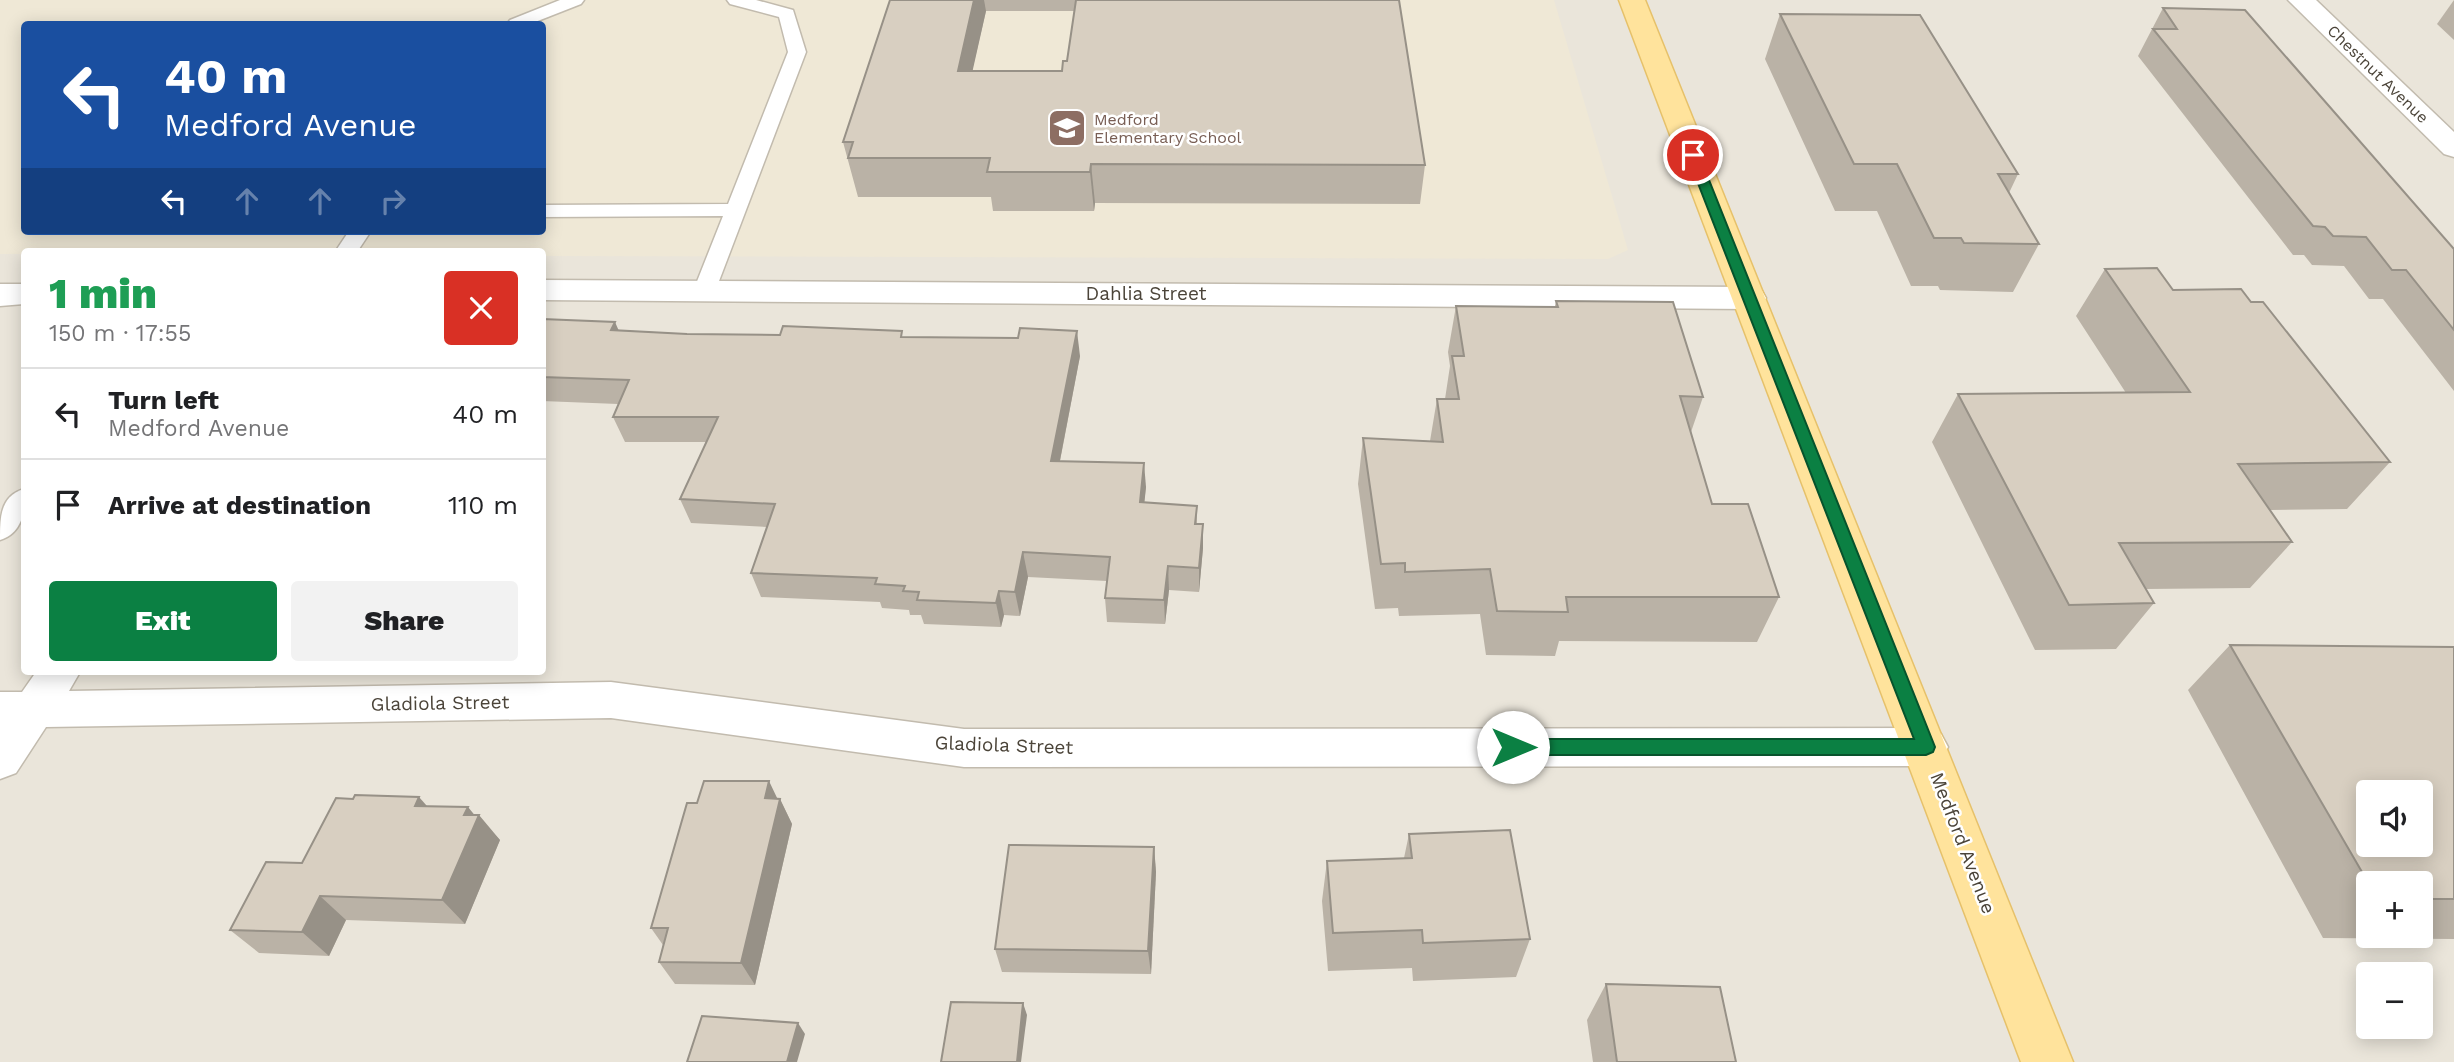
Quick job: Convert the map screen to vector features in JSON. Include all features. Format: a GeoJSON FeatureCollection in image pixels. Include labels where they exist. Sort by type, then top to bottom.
{"type":"FeatureCollection","features":[{"type":"Feature","properties":{"kind":"main road","name":"Medford Avenue"},"geometry":{"type":"LineString","coordinates":[[1632,0],[2047,1062]]}},
{"type":"Feature","properties":{"kind":"street","name":"Chestnut Avenue"},"geometry":{"type":"LineString","coordinates":[[2301,0],[2454,148]]}},
{"type":"Feature","properties":{"kind":"street","name":"Dahlia Street"},"geometry":{"type":"LineString","coordinates":[[546,290],[1749,298]]}},
{"type":"Feature","properties":{"kind":"street"},"geometry":{"type":"LineString","coordinates":[[0,295],[21,294]]}},
{"type":"Feature","properties":{"kind":"street"},"geometry":{"type":"LineString","coordinates":[[0,760],[17,710],[56,675]]}},
{"type":"Feature","properties":{"kind":"street","name":"Gladiola Street"},"geometry":{"type":"LineString","coordinates":[[17,710],[611,700],[964,748],[1926,747]]}},
{"type":"Feature","properties":{"kind":"lane"},"geometry":{"type":"LineString","coordinates":[[523,21],[575,0]]}},
{"type":"Feature","properties":{"kind":"lane"},"geometry":{"type":"LineString","coordinates":[[705,289],[797,52],[787,14],[736,0]]}},
{"type":"Feature","properties":{"kind":"lane"},"geometry":{"type":"LineString","coordinates":[[546,211],[735,210]]}},
{"type":"Feature","properties":{"kind":"lane"},"geometry":{"type":"LineString","coordinates":[[0,530],[21,502]]}},
{"type":"Feature","properties":{"kind":"shaded area"},"geometry":{"type":"Polygon","coordinates":[[[0,0],[2454,0],[2454,1062],[0,1062],[0,0]]]}},
{"type":"Feature","properties":{"kind":"shaded area","name":"Medford Elementary School"},"geometry":{"type":"Polygon","coordinates":[[[0,0],[1554,0],[1628,250],[1608,259],[546,256],[546,248],[21,248],[21,254],[0,254],[0,0]]]}},
{"type":"Feature","properties":{"kind":"building"},"geometry":{"type":"Polygon","coordinates":[[[890,0],[974,0],[958,71],[1062,71],[1063,61],[1067,61],[1076,0],[1399,0],[1425,165],[1091,164],[1090,172],[987,172],[990,158],[848,158],[853,142],[843,142],[890,0]]]}},
{"type":"Feature","properties":{"kind":"building"},"geometry":{"type":"Polygon","coordinates":[[[2163,8],[2245,10],[2454,249],[2454,330],[2406,270],[2392,270],[2366,237],[2333,236],[2325,227],[2313,226],[2153,29],[2177,29],[2163,8]]]}},
{"type":"Feature","properties":{"kind":"building"},"geometry":{"type":"Polygon","coordinates":[[[1780,14],[1920,15],[2018,174],[1998,174],[2039,244],[1964,243],[1961,238],[1934,238],[1897,164],[1854,164],[1780,14]]]}},
{"type":"Feature","properties":{"kind":"building"},"geometry":{"type":"Polygon","coordinates":[[[2157,268],[2173,290],[2241,289],[2251,302],[2263,302],[2390,462],[2238,464],[2292,542],[2119,543],[2154,603],[2069,605],[1958,394],[2190,392],[2105,269],[2157,268]]]}},
{"type":"Feature","properties":{"kind":"building"},"geometry":{"type":"Polygon","coordinates":[[[1556,301],[1673,302],[1703,397],[1680,396],[1712,504],[1748,504],[1779,597],[1566,597],[1568,612],[1497,611],[1490,569],[1405,572],[1405,563],[1381,564],[1363,438],[1443,442],[1437,399],[1459,399],[1452,356],[1464,356],[1456,306],[1558,307],[1556,301]]]}},
{"type":"Feature","properties":{"kind":"building"},"geometry":{"type":"Polygon","coordinates":[[[546,319],[615,322],[611,330],[687,334],[780,335],[783,326],[902,331],[901,337],[1018,338],[1020,328],[1077,331],[1051,461],[1144,463],[1140,502],[1197,506],[1195,524],[1203,524],[1199,568],[1168,566],[1164,600],[1105,598],[1110,557],[1023,552],[1015,592],[999,591],[996,603],[917,600],[919,592],[903,591],[905,586],[875,584],[877,578],[751,573],[775,504],[680,499],[718,417],[613,417],[629,380],[546,377],[546,319]]]}},
{"type":"Feature","properties":{"kind":"building"},"geometry":{"type":"Polygon","coordinates":[[[2230,645],[2454,647],[2454,899],[2433,899],[2433,871],[2361,871],[2230,645]]]}},
{"type":"Feature","properties":{"kind":"building"},"geometry":{"type":"Polygon","coordinates":[[[704,781],[769,781],[765,798],[780,799],[741,963],[659,962],[668,928],[651,928],[687,803],[697,803],[704,781]]]}},
{"type":"Feature","properties":{"kind":"building"},"geometry":{"type":"Polygon","coordinates":[[[355,795],[419,797],[415,806],[468,807],[464,815],[479,815],[442,900],[320,896],[302,932],[230,930],[266,862],[302,863],[336,798],[353,799],[355,795]]]}},
{"type":"Feature","properties":{"kind":"building"},"geometry":{"type":"Polygon","coordinates":[[[1510,830],[1530,939],[1423,943],[1422,930],[1333,933],[1327,861],[1412,858],[1409,834],[1510,830]]]}},
{"type":"Feature","properties":{"kind":"building"},"geometry":{"type":"Polygon","coordinates":[[[1009,845],[1154,847],[1148,951],[995,949],[1009,845]]]}},
{"type":"Feature","properties":{"kind":"building"},"geometry":{"type":"Polygon","coordinates":[[[1606,984],[1720,987],[1736,1062],[1617,1062],[1606,984]]]}},
{"type":"Feature","properties":{"kind":"building"},"geometry":{"type":"Polygon","coordinates":[[[951,1002],[1023,1003],[1017,1062],[941,1062],[951,1002]]]}},
{"type":"Feature","properties":{"kind":"building"},"geometry":{"type":"Polygon","coordinates":[[[702,1016],[798,1023],[787,1062],[687,1062],[702,1016]]]}},
{"type":"Feature","properties":{"kind":"place","name":"Medford Elementary School"},"geometry":{"type":"Point","coordinates":[1067,128]}},
{"type":"Feature","properties":{"kind":"route"},"geometry":{"type":"LineString","coordinates":[[1513,747],[1926,747],[1693,155]]}}]}
